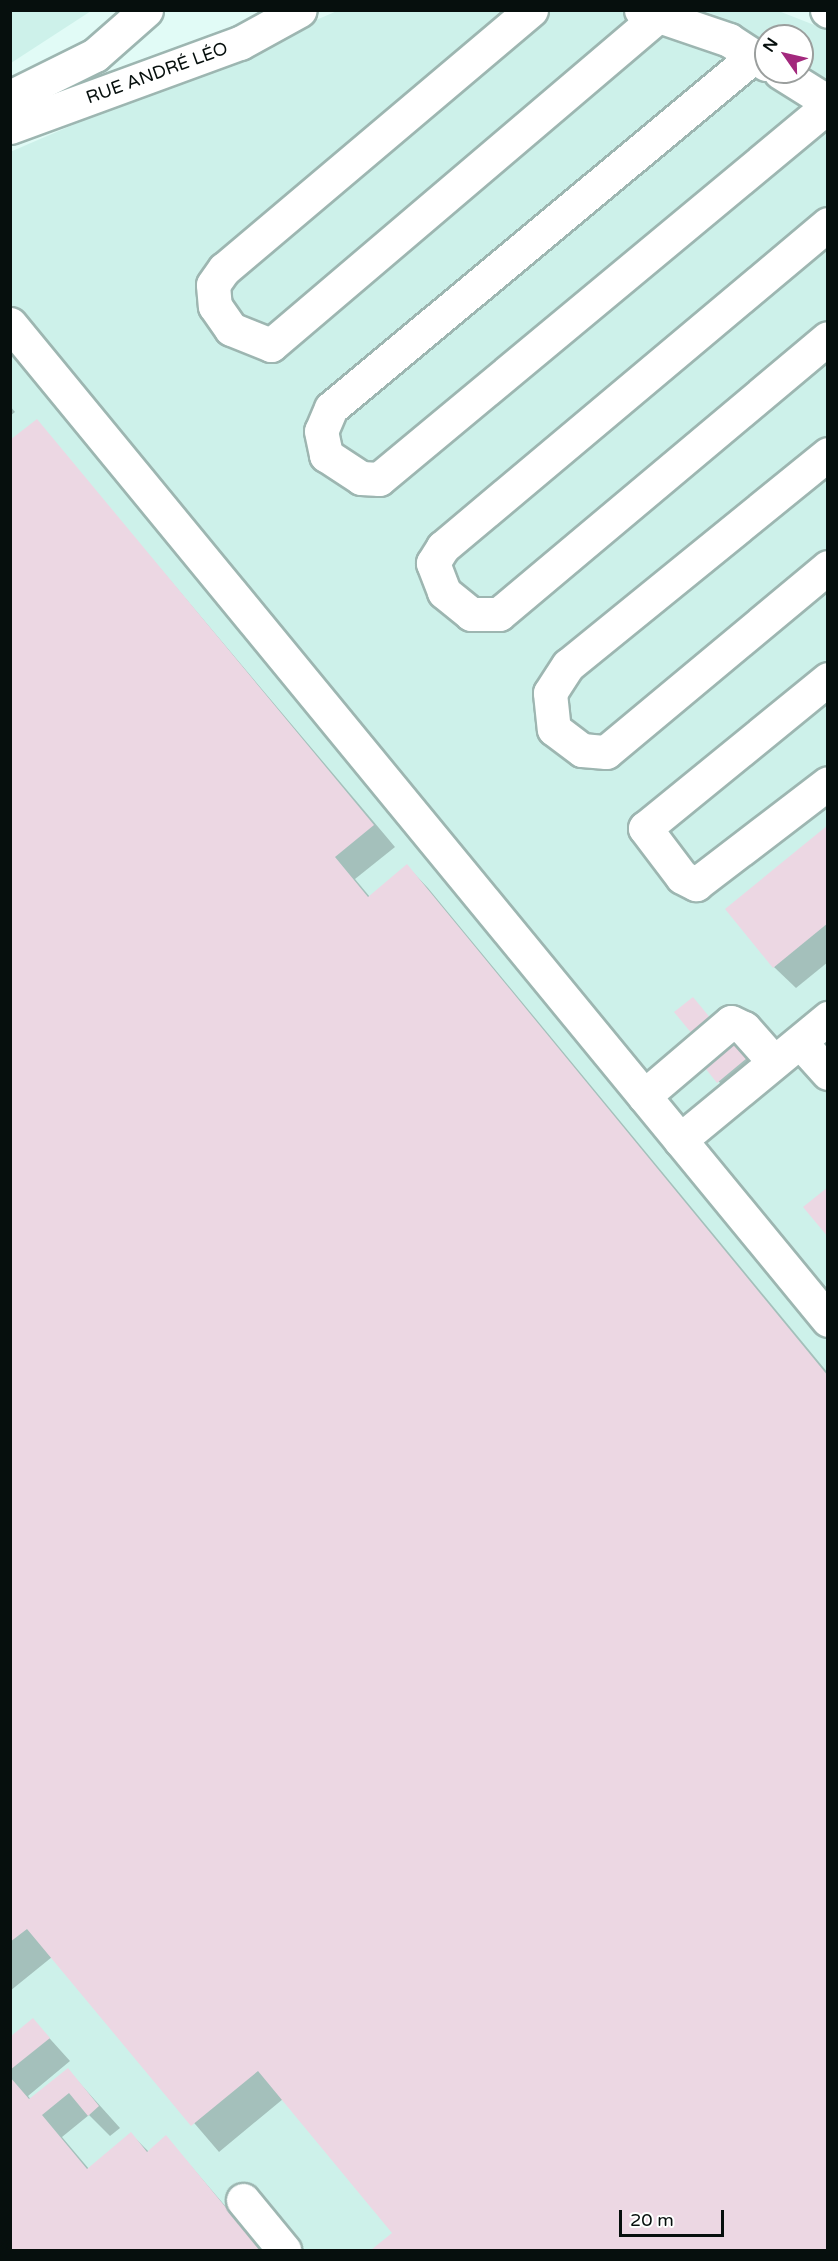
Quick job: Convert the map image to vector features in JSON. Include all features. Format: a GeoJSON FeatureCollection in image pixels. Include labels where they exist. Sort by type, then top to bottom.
{"type":"FeatureCollection","features":[{"type":"Feature","properties":{"kind":"street"},"geometry":{"type":"LineString","coordinates":[[10,97],[95,55],[146,10]]}},
{"type":"Feature","properties":{"kind":"street","name":"RUE ANDRÉ LÉO"},"geometry":{"type":"LineString","coordinates":[[10,127],[240,43],[300,10]]}},
{"type":"Feature","properties":{"kind":"street"},"geometry":{"type":"LineString","coordinates":[[531,10],[224,269],[213,285],[215,306],[231,329],[271,345],[650,13],[729,40],[754,56]]}},
{"type":"Feature","properties":{"kind":"street"},"geometry":{"type":"LineString","coordinates":[[754,74],[331,408],[321,431],[326,455],[361,478],[379,479],[828,104],[798,84]]}},
{"type":"Feature","properties":{"kind":"street"},"geometry":{"type":"LineString","coordinates":[[828,225],[443,547],[433,563],[444,592],[471,615],[499,614],[828,338]]}},
{"type":"Feature","properties":{"kind":"street"},"geometry":{"type":"LineString","coordinates":[[10,324],[828,1320]]}},
{"type":"Feature","properties":{"kind":"street"},"geometry":{"type":"LineString","coordinates":[[828,454],[568,666],[550,693],[555,729],[582,750],[606,752],[828,567]]}},
{"type":"Feature","properties":{"kind":"street"},"geometry":{"type":"LineString","coordinates":[[828,679],[645,828],[682,878],[696,884],[828,783]]}},
{"type":"Feature","properties":{"kind":"street"},"geometry":{"type":"LineString","coordinates":[[680,1140],[828,1018]]}},
{"type":"Feature","properties":{"kind":"street"},"geometry":{"type":"LineString","coordinates":[[644,1096],[731,1022],[744,1028],[774,1062]]}},
{"type":"Feature","properties":{"kind":"street"},"geometry":{"type":"LineString","coordinates":[[800,1042],[828,1073]]}},
{"type":"Feature","properties":{"kind":"street"},"geometry":{"type":"LineString","coordinates":[[243,2200],[284,2250]]}},
{"type":"Feature","properties":{"kind":"shaded area"},"geometry":{"type":"Polygon","coordinates":[[[11,10],[91,10],[91,11],[11,63],[11,10]]]}},
{"type":"Feature","properties":{"kind":"shaded area"},"geometry":{"type":"Polygon","coordinates":[[[776,10],[812,24],[754,24],[754,84],[814,84],[814,25],[827,30],[827,2250],[11,2250],[10,152],[337,11],[776,10]]]}},
{"type":"Feature","properties":{"kind":"building"},"geometry":{"type":"Polygon","coordinates":[[[37,419],[374,825],[335,857],[368,897],[407,864],[828,1376],[828,2250],[371,2250],[392,2233],[258,2071],[191,2126],[27,1929],[10,1942],[10,440],[37,419]]]}},
{"type":"Feature","properties":{"kind":"building"},"geometry":{"type":"Polygon","coordinates":[[[828,825],[828,923],[773,968],[725,909],[828,825]]]}},
{"type":"Feature","properties":{"kind":"building"},"geometry":{"type":"Polygon","coordinates":[[[693,997],[712,1020],[693,1035],[674,1012],[693,997]]]}},
{"type":"Feature","properties":{"kind":"building"},"geometry":{"type":"Polygon","coordinates":[[[728,1034],[747,1058],[717,1083],[698,1059],[728,1034]]]}},
{"type":"Feature","properties":{"kind":"building"},"geometry":{"type":"Polygon","coordinates":[[[828,1187],[828,1237],[803,1207],[828,1187]]]}},
{"type":"Feature","properties":{"kind":"building"},"geometry":{"type":"Polygon","coordinates":[[[33,2018],[50,2038],[10,2070],[10,2037],[33,2018]]]}},
{"type":"Feature","properties":{"kind":"building"},"geometry":{"type":"Polygon","coordinates":[[[68,2068],[99,2106],[88,2116],[69,2093],[42,2115],[87,2169],[131,2132],[147,2152],[166,2135],[261,2250],[10,2250],[10,2077],[29,2099],[68,2068]]]}}]}
